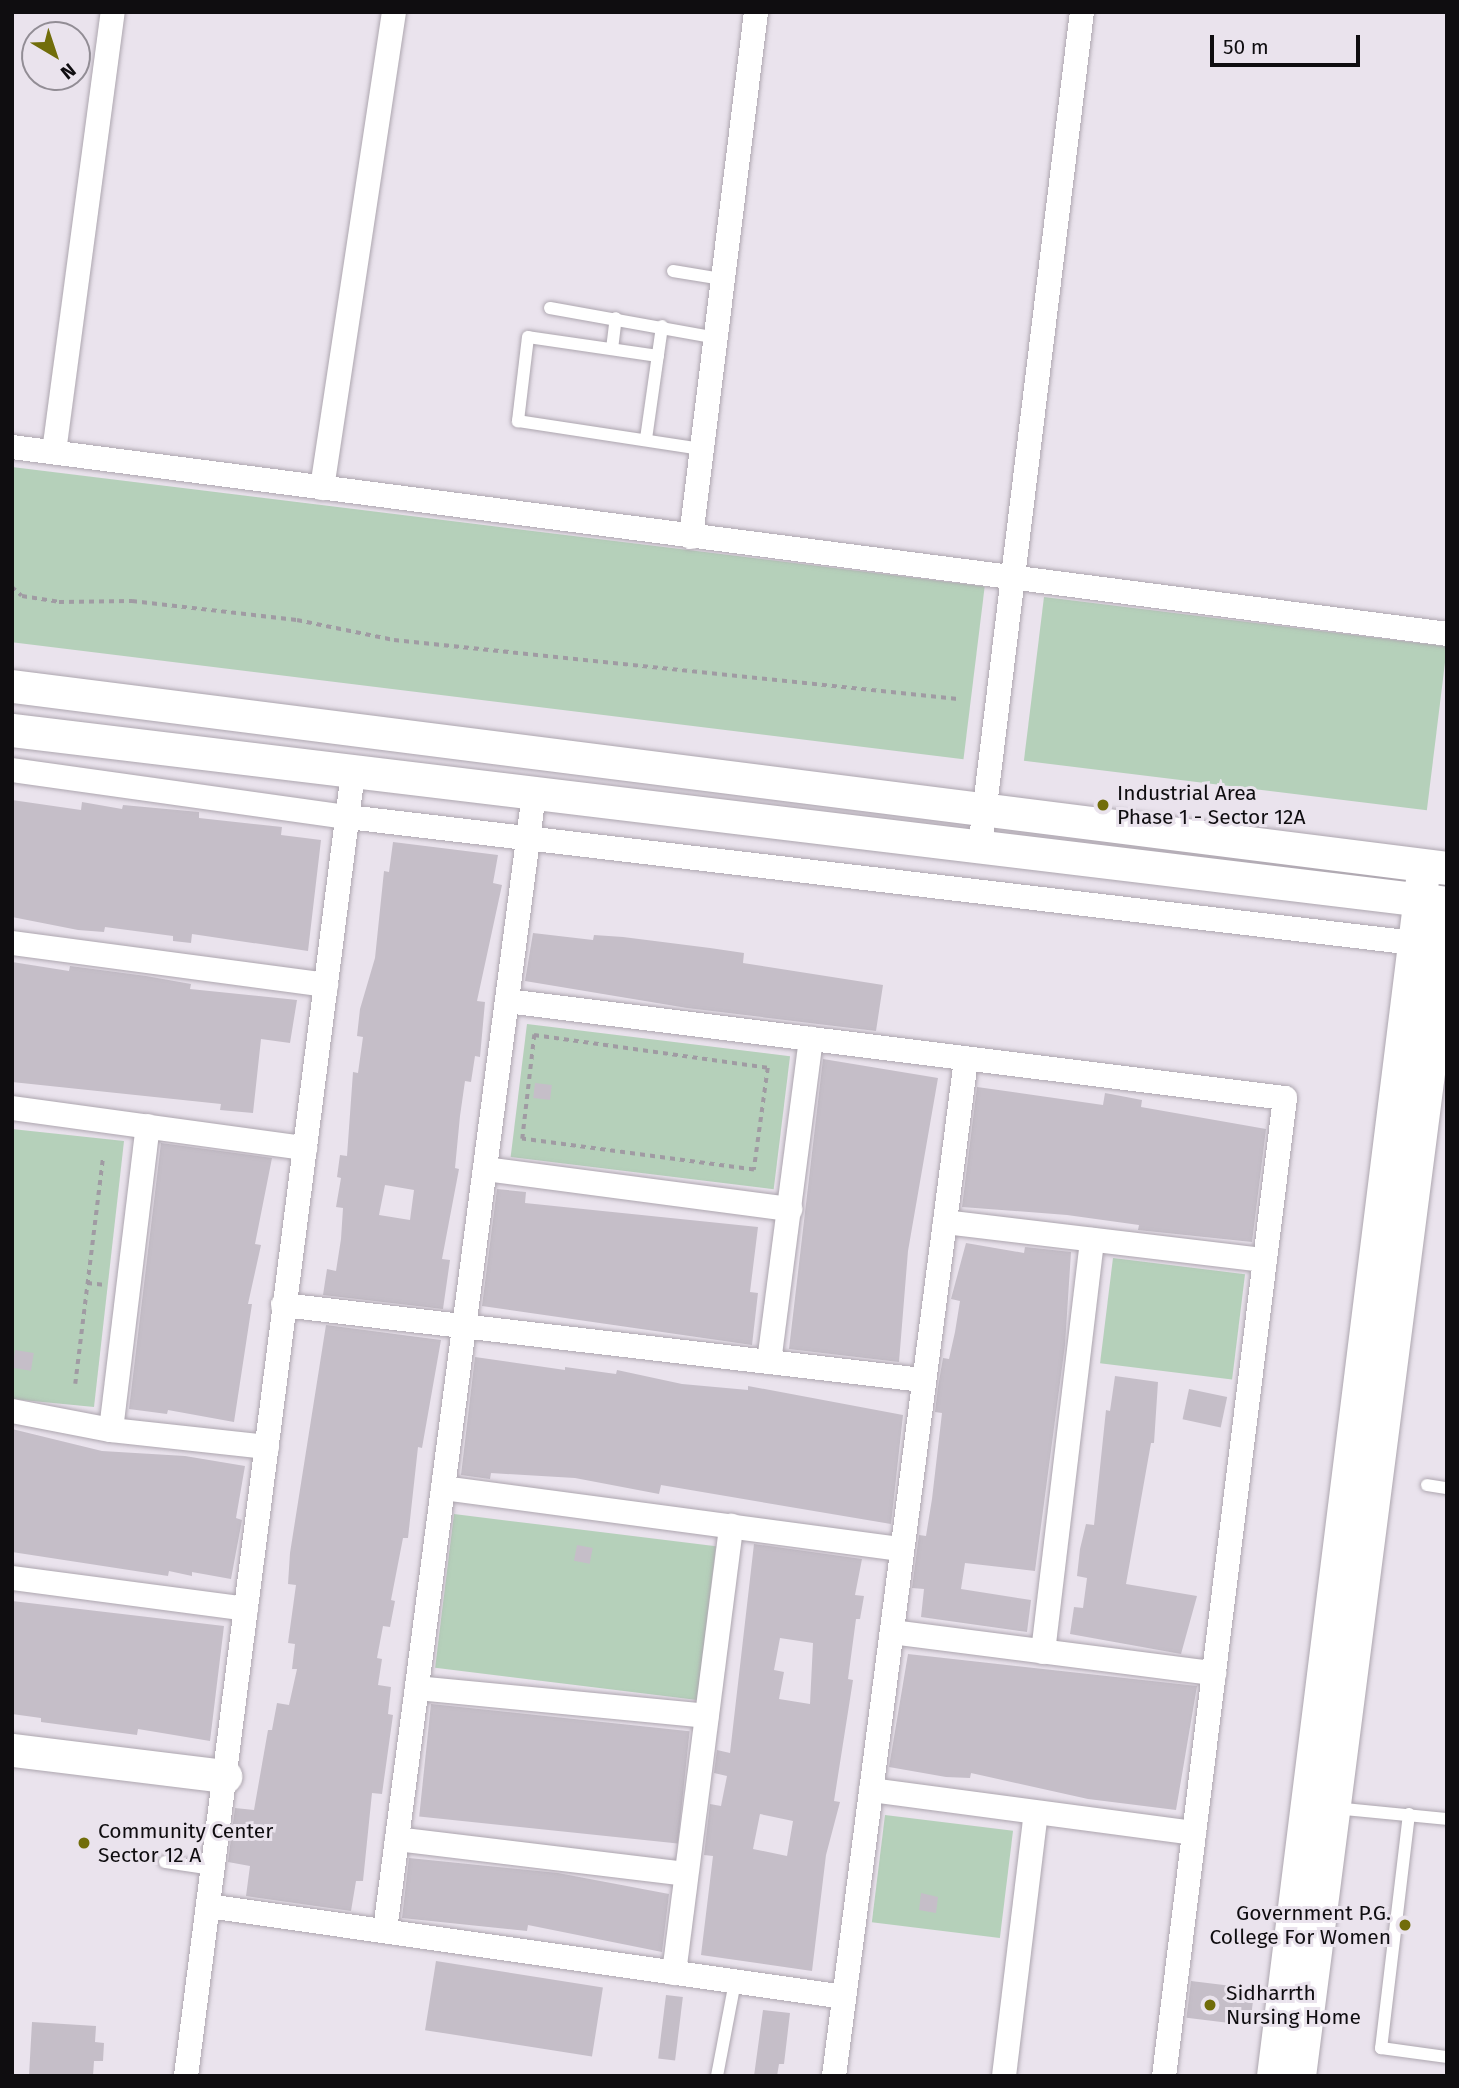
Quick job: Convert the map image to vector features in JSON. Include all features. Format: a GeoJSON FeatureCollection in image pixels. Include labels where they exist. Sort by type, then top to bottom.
{"type":"FeatureCollection","features":[{"type":"Feature","properties":{"kind":"street"},"geometry":{"type":"LineString","coordinates":[[54,452],[113,12]]}},
{"type":"Feature","properties":{"kind":"street"},"geometry":{"type":"LineString","coordinates":[[322,488],[394,12]]}},
{"type":"Feature","properties":{"kind":"street"},"geometry":{"type":"LineString","coordinates":[[691,537],[756,12]]}},
{"type":"Feature","properties":{"kind":"street"},"geometry":{"type":"LineString","coordinates":[[980,847],[1082,12]]}},
{"type":"Feature","properties":{"kind":"street"},"geometry":{"type":"LineString","coordinates":[[12,447],[1447,634]]}},
{"type":"Feature","properties":{"kind":"street"},"geometry":{"type":"LineString","coordinates":[[12,686],[1435,867],[1433,902],[1438,938],[1335,1808],[1299,2076]]}},
{"type":"Feature","properties":{"kind":"street"},"geometry":{"type":"LineString","coordinates":[[12,730],[1433,902]]}},
{"type":"Feature","properties":{"kind":"street"},"geometry":{"type":"LineString","coordinates":[[186,2076],[283,1305],[359,731]]}},
{"type":"Feature","properties":{"kind":"street"},"geometry":{"type":"LineString","coordinates":[[12,770],[348,817],[1438,938]]}},
{"type":"Feature","properties":{"kind":"street"},"geometry":{"type":"LineString","coordinates":[[385,1930],[534,793]]}},
{"type":"Feature","properties":{"kind":"street"},"geometry":{"type":"LineString","coordinates":[[1273,2076],[1438,938]]}},
{"type":"Feature","properties":{"kind":"street"},"geometry":{"type":"LineString","coordinates":[[12,943],[326,985]]}},
{"type":"Feature","properties":{"kind":"street"},"geometry":{"type":"LineString","coordinates":[[507,1001],[1285,1098],[1164,2076]]}},
{"type":"Feature","properties":{"kind":"street"},"geometry":{"type":"LineString","coordinates":[[769,1362],[811,1039]]}},
{"type":"Feature","properties":{"kind":"street"},"geometry":{"type":"LineString","coordinates":[[834,2076],[922,1380],[966,1059]]}},
{"type":"Feature","properties":{"kind":"street"},"geometry":{"type":"LineString","coordinates":[[12,1108],[305,1148]]}},
{"type":"Feature","properties":{"kind":"street"},"geometry":{"type":"LineString","coordinates":[[111,1430],[148,1126]]}},
{"type":"Feature","properties":{"kind":"street"},"geometry":{"type":"LineString","coordinates":[[485,1169],[790,1209]]}},
{"type":"Feature","properties":{"kind":"street"},"geometry":{"type":"LineString","coordinates":[[945,1222],[1265,1260]]}},
{"type":"Feature","properties":{"kind":"street"},"geometry":{"type":"LineString","coordinates":[[1043,1652],[1092,1240]]}},
{"type":"Feature","properties":{"kind":"street"},"geometry":{"type":"LineString","coordinates":[[283,1305],[922,1380]]}},
{"type":"Feature","properties":{"kind":"street"},"geometry":{"type":"LineString","coordinates":[[12,1411],[111,1430],[267,1447]]}},
{"type":"Feature","properties":{"kind":"street"},"geometry":{"type":"LineString","coordinates":[[443,1488],[902,1549]]}},
{"type":"Feature","properties":{"kind":"street"},"geometry":{"type":"LineString","coordinates":[[674,1973],[731,1526]]}},
{"type":"Feature","properties":{"kind":"street"},"geometry":{"type":"LineString","coordinates":[[12,1578],[246,1609]]}},
{"type":"Feature","properties":{"kind":"street"},"geometry":{"type":"LineString","coordinates":[[892,1632],[1214,1673]]}},
{"type":"Feature","properties":{"kind":"street"},"geometry":{"type":"LineString","coordinates":[[417,1688],[707,1716]]}},
{"type":"Feature","properties":{"kind":"street"},"geometry":{"type":"LineString","coordinates":[[12,1750],[225,1776]]}},
{"type":"Feature","properties":{"kind":"street"},"geometry":{"type":"LineString","coordinates":[[871,1790],[1194,1833]]}},
{"type":"Feature","properties":{"kind":"street"},"geometry":{"type":"LineString","coordinates":[[1004,2076],[1036,1813]]}},
{"type":"Feature","properties":{"kind":"street"},"geometry":{"type":"LineString","coordinates":[[397,1839],[686,1874]]}},
{"type":"Feature","properties":{"kind":"street"},"geometry":{"type":"LineString","coordinates":[[208,1906],[844,1997]]}},
{"type":"Feature","properties":{"kind":"lane"},"geometry":{"type":"LineString","coordinates":[[673,271],[722,279]]}},
{"type":"Feature","properties":{"kind":"lane"},"geometry":{"type":"LineString","coordinates":[[550,308],[662,326],[716,338]]}},
{"type":"Feature","properties":{"kind":"lane"},"geometry":{"type":"LineString","coordinates":[[612,349],[616,318]]}},
{"type":"Feature","properties":{"kind":"lane"},"geometry":{"type":"LineString","coordinates":[[646,439],[662,326]]}},
{"type":"Feature","properties":{"kind":"lane"},"geometry":{"type":"LineString","coordinates":[[658,356],[528,337],[518,421],[702,449]]}},
{"type":"Feature","properties":{"kind":"lane"},"geometry":{"type":"LineString","coordinates":[[1427,1485],[1447,1488]]}},
{"type":"Feature","properties":{"kind":"lane"},"geometry":{"type":"LineString","coordinates":[[1335,1808],[1447,1819]]}},
{"type":"Feature","properties":{"kind":"lane"},"geometry":{"type":"LineString","coordinates":[[1409,1814],[1381,2048],[1447,2057]]}},
{"type":"Feature","properties":{"kind":"lane"},"geometry":{"type":"LineString","coordinates":[[164,1862],[213,1869]]}},
{"type":"Feature","properties":{"kind":"lane"},"geometry":{"type":"LineString","coordinates":[[717,2076],[735,1982]]}},
{"type":"Feature","properties":{"kind":"path"},"geometry":{"type":"LineString","coordinates":[[12,587],[22,596],[59,602],[132,601],[297,620],[394,640],[958,699]]}},
{"type":"Feature","properties":{"kind":"path"},"geometry":{"type":"LineString","coordinates":[[534,1035],[768,1068],[754,1170],[522,1139],[534,1035]]}},
{"type":"Feature","properties":{"kind":"path"},"geometry":{"type":"LineString","coordinates":[[75,1384],[103,1157]]}},
{"type":"Feature","properties":{"kind":"green space"},"geometry":{"type":"Polygon","coordinates":[[[12,467],[985,586],[963,759],[12,642],[12,467]]]}},
{"type":"Feature","properties":{"kind":"green space"},"geometry":{"type":"Polygon","coordinates":[[[1044,597],[1447,646],[1427,810],[1024,761],[1044,597]]]}},
{"type":"Feature","properties":{"kind":"green space"},"geometry":{"type":"Polygon","coordinates":[[[527,1024],[790,1056],[774,1189],[511,1157],[527,1024]]]}},
{"type":"Feature","properties":{"kind":"green space"},"geometry":{"type":"Polygon","coordinates":[[[12,1129],[124,1141],[94,1407],[12,1399],[12,1129]]]}},
{"type":"Feature","properties":{"kind":"green space"},"geometry":{"type":"Polygon","coordinates":[[[1113,1258],[1245,1274],[1232,1379],[1100,1363],[1113,1258]]]}},
{"type":"Feature","properties":{"kind":"green space"},"geometry":{"type":"Polygon","coordinates":[[[454,1514],[716,1546],[697,1700],[435,1668],[454,1514]]]}},
{"type":"Feature","properties":{"kind":"green space"},"geometry":{"type":"Polygon","coordinates":[[[885,1815],[1013,1831],[1000,1938],[872,1922],[885,1815]]]}},
{"type":"Feature","properties":{"kind":"building"},"geometry":{"type":"Polygon","coordinates":[[[12,800],[81,810],[82,802],[122,809],[123,805],[199,812],[199,818],[282,827],[281,835],[321,840],[308,951],[192,934],[191,943],[173,941],[173,936],[105,927],[104,932],[78,930],[12,917],[12,800]]]}},
{"type":"Feature","properties":{"kind":"building"},"geometry":{"type":"Polygon","coordinates":[[[393,842],[498,855],[493,883],[502,885],[477,1001],[485,1002],[480,1057],[475,1056],[471,1082],[465,1081],[460,1116],[455,1168],[459,1169],[442,1259],[450,1260],[443,1309],[323,1295],[327,1269],[336,1271],[341,1239],[343,1208],[336,1207],[341,1178],[337,1177],[340,1155],[347,1156],[353,1072],[358,1073],[363,1037],[357,1036],[360,1009],[375,958],[384,871],[389,872],[393,842]],[[385,1185],[379,1215],[410,1220],[414,1190],[385,1185]]]}},
{"type":"Feature","properties":{"kind":"building"},"geometry":{"type":"Polygon","coordinates":[[[533,933],[593,940],[594,935],[623,937],[744,953],[743,963],[883,985],[876,1031],[687,1008],[525,981],[533,933]]]}},
{"type":"Feature","properties":{"kind":"building"},"geometry":{"type":"Polygon","coordinates":[[[12,962],[69,971],[70,966],[146,976],[191,984],[190,989],[297,1000],[290,1043],[261,1039],[253,1113],[220,1110],[221,1104],[12,1082],[12,962]]]}},
{"type":"Feature","properties":{"kind":"building"},"geometry":{"type":"Polygon","coordinates":[[[823,1059],[938,1078],[908,1251],[899,1362],[789,1349],[823,1059]]]}},
{"type":"Feature","properties":{"kind":"building"},"geometry":{"type":"Polygon","coordinates":[[[535,1083],[552,1085],[550,1100],[533,1098],[535,1083]]]}},
{"type":"Feature","properties":{"kind":"building"},"geometry":{"type":"Polygon","coordinates":[[[977,1087],[1103,1105],[1105,1093],[1142,1100],[1141,1107],[1266,1129],[1252,1242],[1138,1230],[1139,1225],[1067,1215],[962,1207],[977,1087]]]}},
{"type":"Feature","properties":{"kind":"building"},"geometry":{"type":"Polygon","coordinates":[[[161,1143],[272,1158],[255,1244],[261,1245],[248,1304],[252,1304],[234,1422],[168,1410],[167,1414],[129,1409],[161,1143]]]}},
{"type":"Feature","properties":{"kind":"building"},"geometry":{"type":"Polygon","coordinates":[[[497,1189],[526,1192],[525,1203],[758,1227],[750,1292],[758,1293],[752,1345],[482,1306],[497,1189]]]}},
{"type":"Feature","properties":{"kind":"building"},"geometry":{"type":"Polygon","coordinates":[[[966,1243],[1024,1253],[1025,1247],[1071,1252],[1065,1345],[1035,1571],[965,1563],[961,1589],[1031,1600],[1027,1632],[921,1617],[924,1589],[912,1588],[919,1535],[926,1536],[932,1499],[942,1413],[935,1412],[938,1387],[943,1358],[949,1359],[960,1301],[951,1299],[966,1243]]]}},
{"type":"Feature","properties":{"kind":"building"},"geometry":{"type":"Polygon","coordinates":[[[326,1325],[441,1340],[422,1448],[418,1447],[408,1538],[403,1538],[391,1600],[395,1601],[390,1627],[383,1626],[377,1658],[382,1659],[378,1685],[391,1687],[388,1714],[393,1715],[382,1794],[372,1793],[363,1881],[356,1881],[351,1911],[246,1896],[250,1866],[228,1862],[235,1808],[254,1810],[268,1730],[272,1730],[277,1703],[289,1705],[297,1669],[292,1669],[295,1644],[288,1643],[296,1585],[288,1584],[290,1553],[326,1325]]]}},
{"type":"Feature","properties":{"kind":"building"},"geometry":{"type":"Polygon","coordinates":[[[15,1350],[34,1353],[31,1371],[12,1368],[15,1350]]]}},
{"type":"Feature","properties":{"kind":"building"},"geometry":{"type":"Polygon","coordinates":[[[475,1357],[565,1370],[565,1367],[616,1374],[617,1370],[682,1384],[748,1390],[748,1386],[903,1415],[891,1524],[661,1485],[659,1494],[575,1478],[491,1473],[490,1479],[461,1475],[475,1357]]]}},
{"type":"Feature","properties":{"kind":"building"},"geometry":{"type":"Polygon","coordinates":[[[1115,1376],[1158,1382],[1154,1443],[1151,1443],[1126,1584],[1197,1596],[1181,1654],[1070,1634],[1074,1607],[1083,1608],[1087,1578],[1077,1576],[1080,1549],[1086,1524],[1094,1525],[1106,1410],[1110,1411],[1115,1376]]]}},
{"type":"Feature","properties":{"kind":"building"},"geometry":{"type":"Polygon","coordinates":[[[1189,1389],[1227,1397],[1221,1427],[1183,1419],[1189,1389]]]}},
{"type":"Feature","properties":{"kind":"building"},"geometry":{"type":"Polygon","coordinates":[[[12,1429],[102,1451],[185,1456],[245,1466],[236,1518],[242,1520],[231,1579],[192,1572],[192,1576],[169,1571],[168,1576],[12,1552],[12,1429]]]}},
{"type":"Feature","properties":{"kind":"building"},"geometry":{"type":"Polygon","coordinates":[[[754,1544],[862,1559],[855,1595],[864,1596],[860,1619],[856,1619],[848,1679],[853,1680],[834,1801],[840,1802],[826,1855],[812,1971],[701,1955],[713,1856],[704,1855],[710,1804],[721,1806],[727,1776],[714,1773],[717,1750],[730,1753],[754,1544]],[[780,1638],[774,1670],[784,1672],[779,1699],[810,1704],[813,1643],[780,1638]],[[760,1814],[753,1849],[787,1856],[793,1821],[760,1814]]]}},
{"type":"Feature","properties":{"kind":"building"},"geometry":{"type":"Polygon","coordinates":[[[577,1545],[593,1548],[590,1564],[574,1561],[577,1545]]]}},
{"type":"Feature","properties":{"kind":"building"},"geometry":{"type":"Polygon","coordinates":[[[12,1601],[224,1626],[210,1741],[138,1729],[137,1735],[41,1722],[41,1718],[12,1714],[12,1601]]]}},
{"type":"Feature","properties":{"kind":"building"},"geometry":{"type":"Polygon","coordinates":[[[908,1654],[1197,1686],[1176,1810],[1088,1799],[971,1773],[970,1778],[946,1777],[889,1767],[908,1654]]]}},
{"type":"Feature","properties":{"kind":"building"},"geometry":{"type":"Polygon","coordinates":[[[431,1704],[690,1731],[678,1844],[419,1816],[431,1704]]]}},
{"type":"Feature","properties":{"kind":"building"},"geometry":{"type":"Polygon","coordinates":[[[409,1858],[558,1873],[669,1894],[662,1952],[528,1925],[527,1931],[402,1918],[409,1858]]]}},
{"type":"Feature","properties":{"kind":"building"},"geometry":{"type":"Polygon","coordinates":[[[921,1893],[938,1897],[936,1913],[919,1910],[921,1893]]]}},
{"type":"Feature","properties":{"kind":"building"},"geometry":{"type":"Polygon","coordinates":[[[436,1961],[603,1987],[592,2057],[425,2030],[436,1961]]]}},
{"type":"Feature","properties":{"kind":"building"},"geometry":{"type":"Polygon","coordinates":[[[1191,1981],[1255,1989],[1250,2026],[1186,2018],[1191,1981]]]}},
{"type":"Feature","properties":{"kind":"building"},"geometry":{"type":"Polygon","coordinates":[[[666,1995],[683,1997],[675,2061],[658,2059],[666,1995]]]}},
{"type":"Feature","properties":{"kind":"building"},"geometry":{"type":"Polygon","coordinates":[[[763,2010],[790,2013],[784,2064],[779,2064],[777,2076],[754,2076],[763,2010]]]}},
{"type":"Feature","properties":{"kind":"building"},"geometry":{"type":"Polygon","coordinates":[[[32,2022],[96,2026],[95,2042],[104,2043],[103,2061],[94,2061],[93,2076],[29,2076],[32,2022]]]}},
{"type":"Feature","properties":{"kind":"place","name":"Industrial Area Phase 1 - Sector 12A"},"geometry":{"type":"Point","coordinates":[1103,805]}},
{"type":"Feature","properties":{"kind":"place","name":"Community Center Sector 12 A"},"geometry":{"type":"Point","coordinates":[84,1843]}},
{"type":"Feature","properties":{"kind":"place","name":"Government P.G. College For Women"},"geometry":{"type":"Point","coordinates":[1405,1925]}},
{"type":"Feature","properties":{"kind":"place","name":"Sidharrth Nursing Home"},"geometry":{"type":"Point","coordinates":[1210,2005]}}]}
